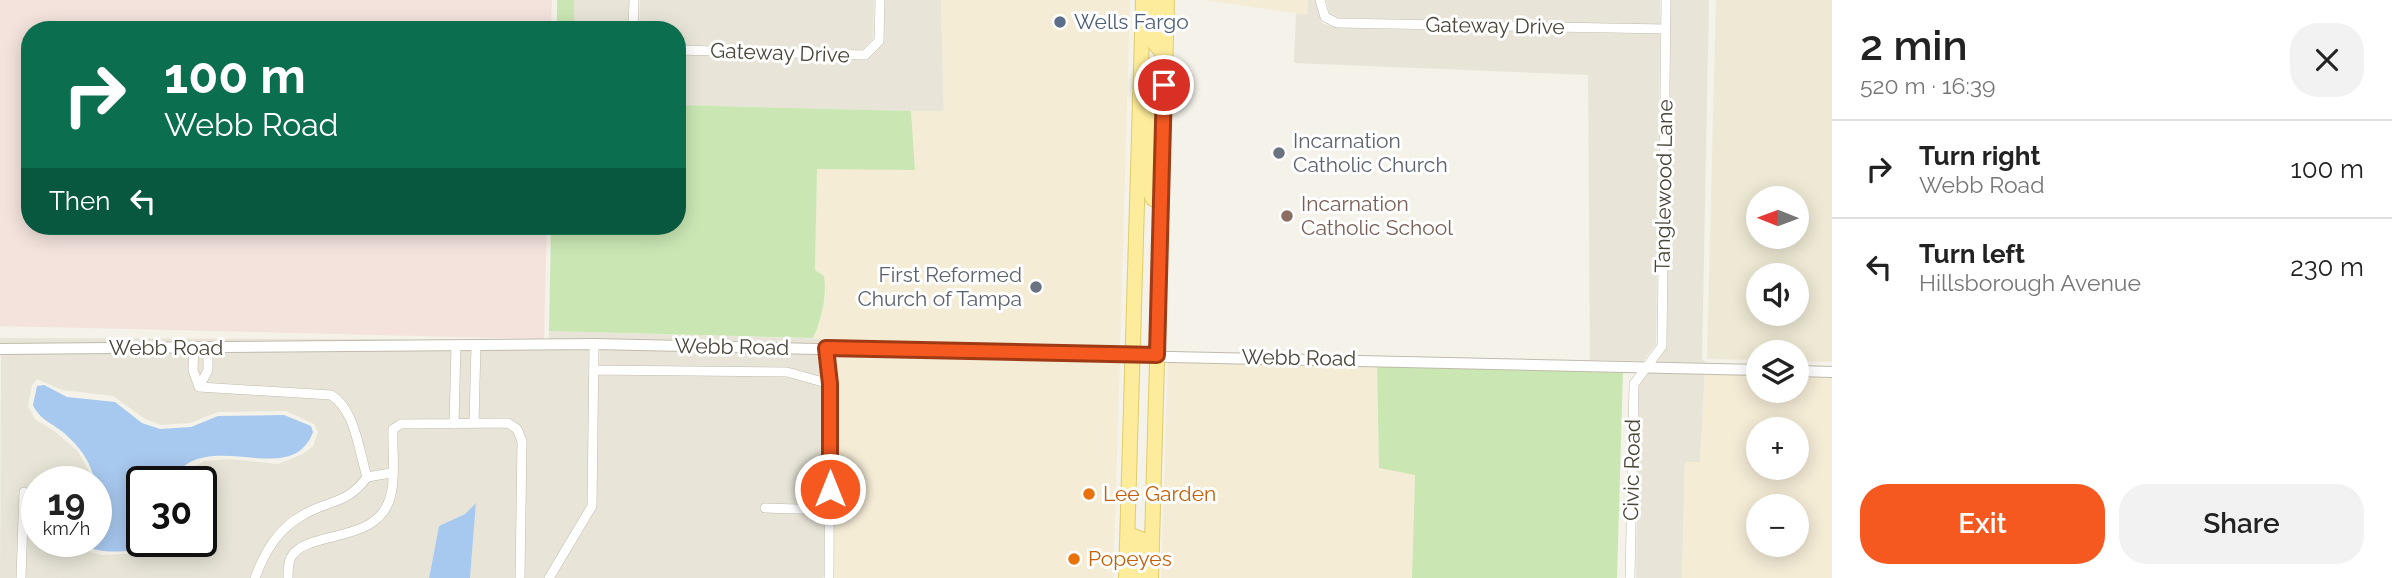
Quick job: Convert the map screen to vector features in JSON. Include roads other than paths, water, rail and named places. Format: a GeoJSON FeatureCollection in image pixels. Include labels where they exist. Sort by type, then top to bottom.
{"type":"FeatureCollection","features":[{"type":"Feature","properties":{"kind":"main road"},"geometry":{"type":"LineString","coordinates":[[1126,578],[1143,0]]}},
{"type":"Feature","properties":{"kind":"main road"},"geometry":{"type":"LineString","coordinates":[[1156,0],[1155,44],[1165,56]]}},
{"type":"Feature","properties":{"kind":"main road"},"geometry":{"type":"LineString","coordinates":[[1151,578],[1167,0]]}},
{"type":"Feature","properties":{"kind":"main road"},"geometry":{"type":"LineString","coordinates":[[1140,96],[1151,102],[1150,192],[1153,199],[1161,202]]}},
{"type":"Feature","properties":{"kind":"main road"},"geometry":{"type":"LineString","coordinates":[[1128,534],[1141,539],[1140,578]]}},
{"type":"Feature","properties":{"kind":"street"},"geometry":{"type":"LineString","coordinates":[[633,21],[634,0]]}},
{"type":"Feature","properties":{"kind":"street","name":"Gateway Drive"},"geometry":{"type":"LineString","coordinates":[[686,50],[865,55],[879,41],[880,0]]}},
{"type":"Feature","properties":{"kind":"street","name":"Gateway Drive"},"geometry":{"type":"LineString","coordinates":[[1320,0],[1325,18],[1338,23],[1666,30]]}},
{"type":"Feature","properties":{"kind":"street","name":"Tanglewood Lane"},"geometry":{"type":"LineString","coordinates":[[1646,366],[1662,345],[1666,0]]}},
{"type":"Feature","properties":{"kind":"street"},"geometry":{"type":"LineString","coordinates":[[549,578],[592,506],[594,344]]}},
{"type":"Feature","properties":{"kind":"street","name":"Webb Road"},"geometry":{"type":"LineString","coordinates":[[0,349],[594,344],[1746,370]]}},
{"type":"Feature","properties":{"kind":"street"},"geometry":{"type":"LineString","coordinates":[[454,424],[456,345]]}},
{"type":"Feature","properties":{"kind":"street"},"geometry":{"type":"LineString","coordinates":[[474,423],[476,345]]}},
{"type":"Feature","properties":{"kind":"street"},"geometry":{"type":"LineString","coordinates":[[194,347],[193,370],[199,387]]}},
{"type":"Feature","properties":{"kind":"street"},"geometry":{"type":"LineString","coordinates":[[199,387],[208,370],[208,347]]}},
{"type":"Feature","properties":{"kind":"street"},"geometry":{"type":"LineString","coordinates":[[826,348],[830,384],[829,578]]}},
{"type":"Feature","properties":{"kind":"street","name":"Civic Road"},"geometry":{"type":"LineString","coordinates":[[1630,578],[1634,384],[1646,366]]}},
{"type":"Feature","properties":{"kind":"street"},"geometry":{"type":"LineString","coordinates":[[594,370],[787,372],[830,384]]}},
{"type":"Feature","properties":{"kind":"street"},"geometry":{"type":"LineString","coordinates":[[1809,371],[1832,372]]}},
{"type":"Feature","properties":{"kind":"street"},"geometry":{"type":"LineString","coordinates":[[199,387],[331,395],[341,401],[348,414],[367,477]]}},
{"type":"Feature","properties":{"kind":"street"},"geometry":{"type":"LineString","coordinates":[[288,578],[290,559],[297,550],[353,532],[381,515],[391,494],[393,429],[401,424],[508,423],[517,429],[522,441],[520,578]]}},
{"type":"Feature","properties":{"kind":"street"},"geometry":{"type":"LineString","coordinates":[[255,578],[263,557],[278,533],[303,514],[355,494],[367,477],[391,473]]}},
{"type":"Feature","properties":{"kind":"street"},"geometry":{"type":"LineString","coordinates":[[765,508],[830,510]]}},
{"type":"Feature","properties":{"kind":"street"},"geometry":{"type":"LineString","coordinates":[[21,578],[22,557]]}},
{"type":"Feature","properties":{"kind":"water"},"geometry":{"type":"Polygon","coordinates":[[[44,385],[67,397],[115,402],[142,423],[160,429],[191,427],[218,416],[284,415],[311,426],[313,432],[302,449],[286,457],[204,457],[185,466],[126,466],[126,551],[112,552],[112,466],[90,466],[77,445],[43,418],[33,405],[37,386],[44,385]]]}},
{"type":"Feature","properties":{"kind":"water"},"geometry":{"type":"Polygon","coordinates":[[[476,503],[470,578],[429,578],[439,526],[465,514],[476,503]]]}},
{"type":"Feature","properties":{"kind":"place","name":"Wells Fargo"},"geometry":{"type":"Point","coordinates":[1060,22]}},
{"type":"Feature","properties":{"kind":"place","name":"Incarnation Catholic Church"},"geometry":{"type":"Point","coordinates":[1279,153]}},
{"type":"Feature","properties":{"kind":"place","name":"Incarnation Catholic School"},"geometry":{"type":"Point","coordinates":[1287,216]}},
{"type":"Feature","properties":{"kind":"place","name":"First Reformed Church of Tampa"},"geometry":{"type":"Point","coordinates":[1036,287]}},
{"type":"Feature","properties":{"kind":"place","name":"Lee Garden"},"geometry":{"type":"Point","coordinates":[1089,494]}},
{"type":"Feature","properties":{"kind":"place","name":"Popeyes"},"geometry":{"type":"Point","coordinates":[1074,559]}}]}
